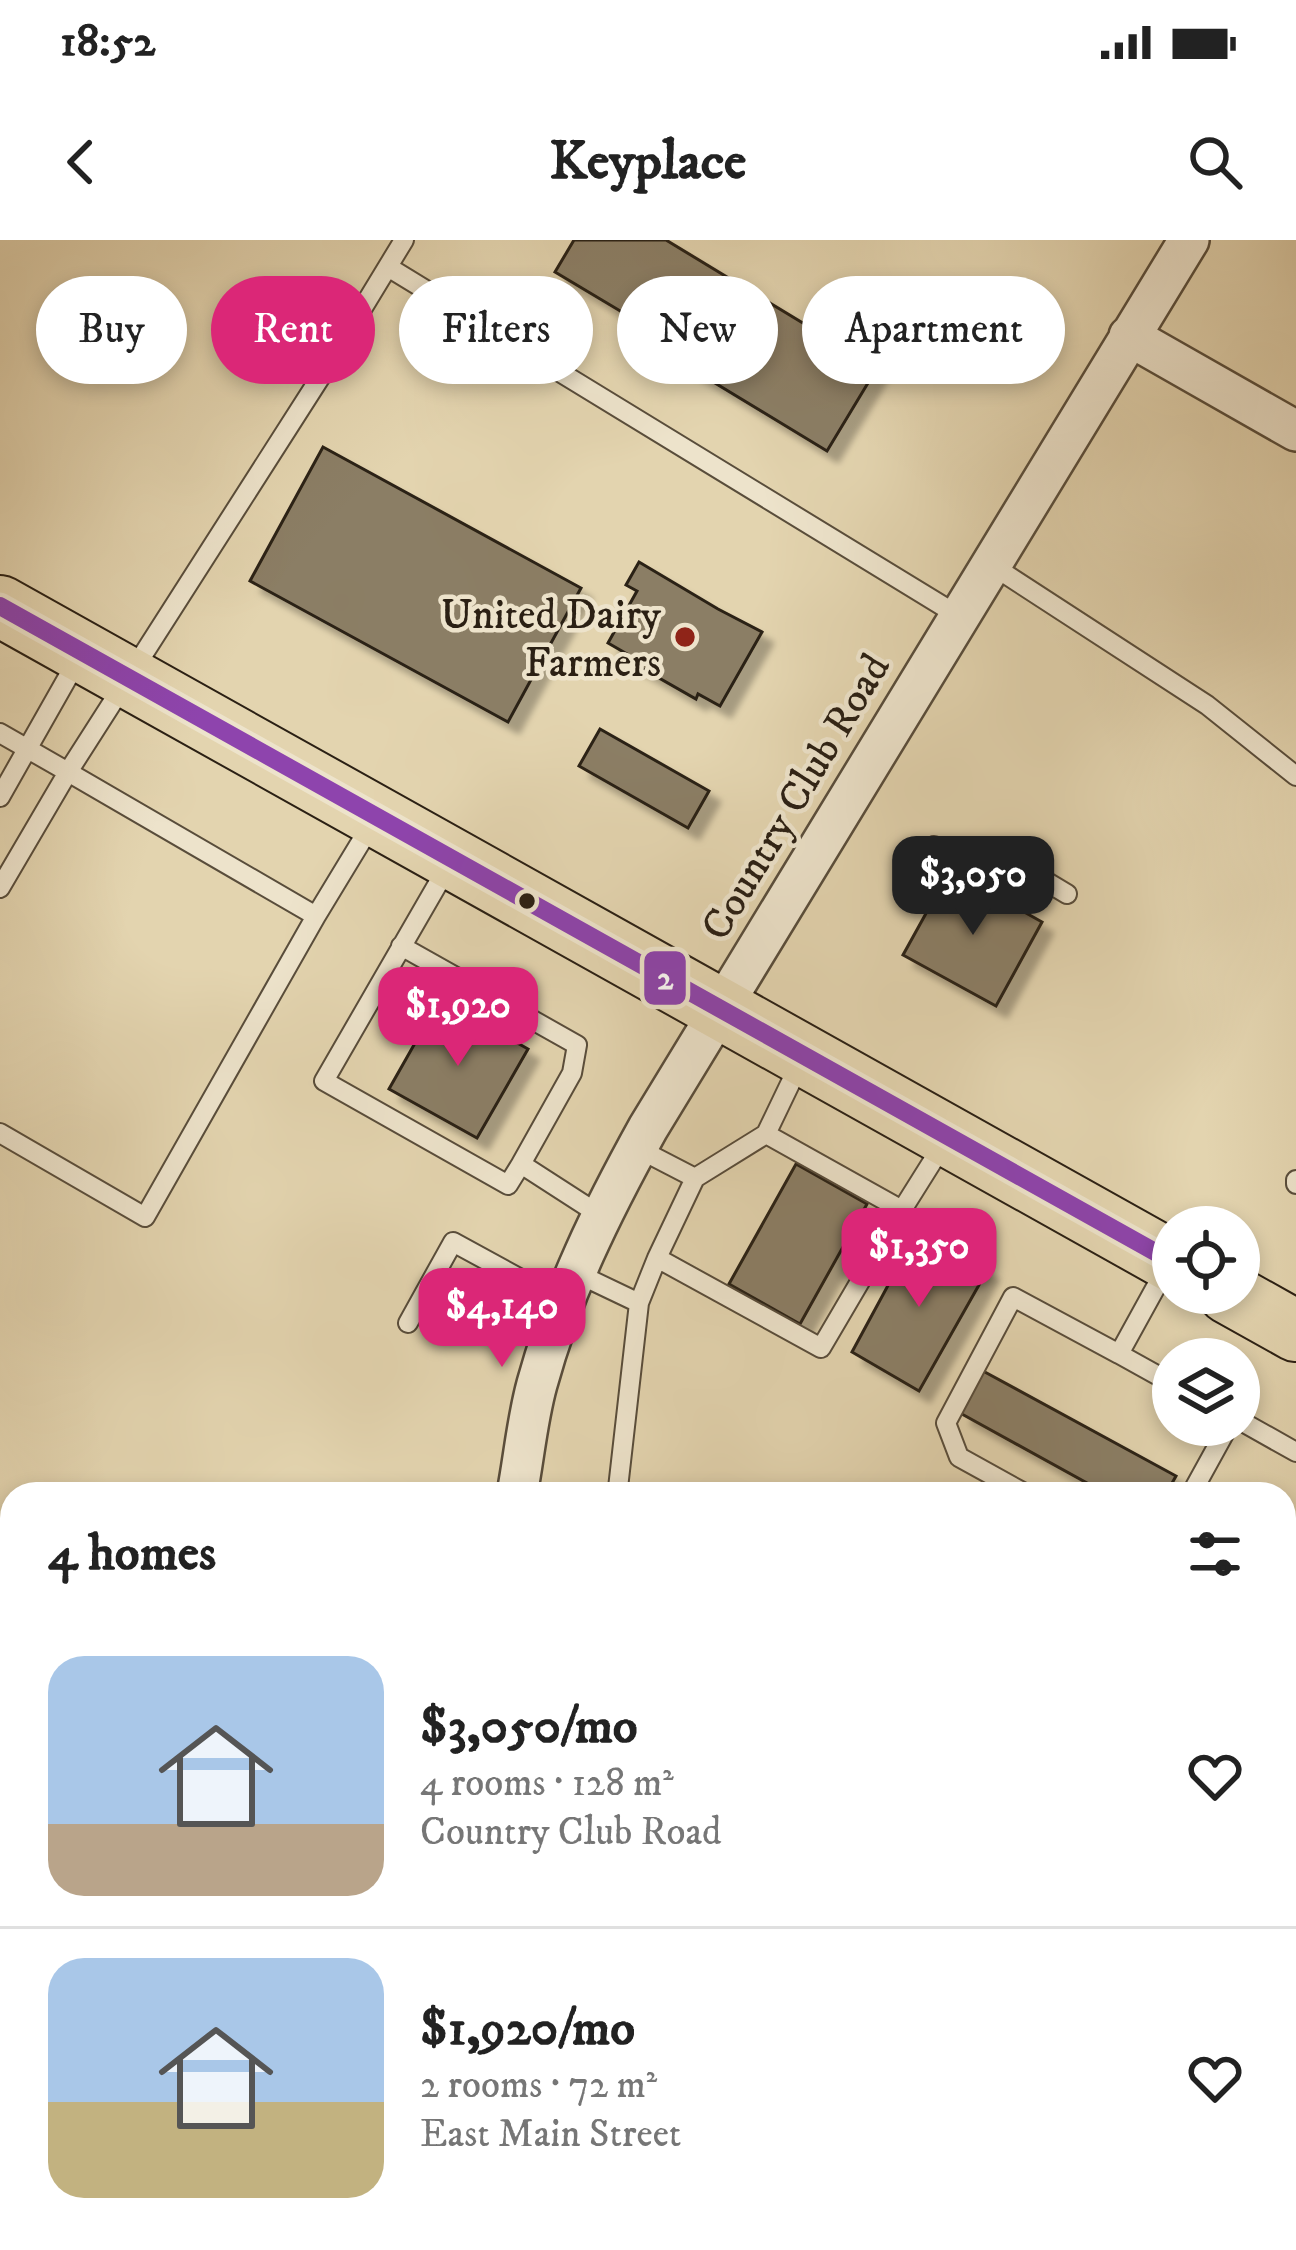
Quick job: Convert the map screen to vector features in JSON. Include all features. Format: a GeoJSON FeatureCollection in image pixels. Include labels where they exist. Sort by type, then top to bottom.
{"type":"FeatureCollection","features":[{"type":"Feature","properties":{"kind":"main road"},"geometry":{"type":"LineString","coordinates":[[0,606],[1152,1251]]}},
{"type":"Feature","properties":{"kind":"main road"},"geometry":{"type":"LineString","coordinates":[[1260,1311],[1296,1331]]}},
{"type":"Feature","properties":{"kind":"street","name":"Country Club Road"},"geometry":{"type":"LineString","coordinates":[[519,1482],[536,1387],[568,1287],[600,1215],[720,1009],[1189,240]]}},
{"type":"Feature","properties":{"kind":"street"},"geometry":{"type":"LineString","coordinates":[[1129,337],[1296,431]]}},
{"type":"Feature","properties":{"kind":"lane"},"geometry":{"type":"LineString","coordinates":[[0,797],[27,749],[105,665],[404,240]]}},
{"type":"Feature","properties":{"kind":"lane"},"geometry":{"type":"LineString","coordinates":[[388,267],[959,616]]}},
{"type":"Feature","properties":{"kind":"lane"},"geometry":{"type":"LineString","coordinates":[[990,564],[1207,704],[1296,776]]}},
{"type":"Feature","properties":{"kind":"lane"},"geometry":{"type":"LineString","coordinates":[[0,888],[68,772],[105,665]]}},
{"type":"Feature","properties":{"kind":"lane"},"geometry":{"type":"LineString","coordinates":[[0,733],[316,916]]}},
{"type":"Feature","properties":{"kind":"lane"},"geometry":{"type":"LineString","coordinates":[[0,1133],[145,1217],[376,817]]}},
{"type":"Feature","properties":{"kind":"lane"},"geometry":{"type":"LineString","coordinates":[[934,846],[1032,873],[1067,894]]}},
{"type":"Feature","properties":{"kind":"lane"},"geometry":{"type":"LineString","coordinates":[[401,946],[577,1046],[572,1073],[508,1185],[324,1081],[401,946],[452,859]]}},
{"type":"Feature","properties":{"kind":"lane"},"geometry":{"type":"LineString","coordinates":[[619,1482],[639,1303],[657,1258],[695,1178],[766,1134],[803,1055]]}},
{"type":"Feature","properties":{"kind":"lane"},"geometry":{"type":"LineString","coordinates":[[766,1134],[902,1210]]}},
{"type":"Feature","properties":{"kind":"lane"},"geometry":{"type":"LineString","coordinates":[[657,1258],[821,1348],[948,1136]]}},
{"type":"Feature","properties":{"kind":"lane"},"geometry":{"type":"LineString","coordinates":[[638,1148],[695,1178]]}},
{"type":"Feature","properties":{"kind":"lane"},"geometry":{"type":"LineString","coordinates":[[521,1164],[600,1215]]}},
{"type":"Feature","properties":{"kind":"lane"},"geometry":{"type":"LineString","coordinates":[[408,1323],[453,1242],[568,1287],[639,1303]]}},
{"type":"Feature","properties":{"kind":"lane"},"geometry":{"type":"LineString","coordinates":[[1004,1482],[959,1457],[946,1423],[1013,1297],[1152,1372]]}},
{"type":"Feature","properties":{"kind":"lane"},"geometry":{"type":"LineString","coordinates":[[1119,1354],[1152,1297]]}},
{"type":"Feature","properties":{"kind":"lane"},"geometry":{"type":"LineString","coordinates":[[1260,1432],[1296,1452]]}},
{"type":"Feature","properties":{"kind":"lane"},"geometry":{"type":"LineString","coordinates":[[1198,1482],[1217,1446]]}},
{"type":"Feature","properties":{"kind":"building"},"geometry":{"type":"Polygon","coordinates":[[[574,240],[666,240],[725,276],[617,276],[617,309],[593,295],[593,276],[555,272],[574,240]]]}},
{"type":"Feature","properties":{"kind":"building"},"geometry":{"type":"Polygon","coordinates":[[[778,308],[802,323],[802,384],[867,384],[827,451],[717,384],[778,384],[778,308]]]}},
{"type":"Feature","properties":{"kind":"building"},"geometry":{"type":"Polygon","coordinates":[[[323,447],[581,588],[508,722],[250,581],[323,447]]]}},
{"type":"Feature","properties":{"kind":"building","name":"United Dairy Farmers"},"geometry":{"type":"Polygon","coordinates":[[[639,562],[762,632],[720,706],[698,694],[696,699],[624,658],[627,654],[608,643],[637,591],[626,585],[639,562]]]}},
{"type":"Feature","properties":{"kind":"building"},"geometry":{"type":"Polygon","coordinates":[[[600,729],[709,791],[688,828],[579,766],[600,729]]]}},
{"type":"Feature","properties":{"kind":"building"},"geometry":{"type":"Polygon","coordinates":[[[950,870],[1042,922],[996,1006],[903,955],[950,870]]]}},
{"type":"Feature","properties":{"kind":"building"},"geometry":{"type":"Polygon","coordinates":[[[440,999],[528,1049],[477,1138],[389,1089],[440,999]]]}},
{"type":"Feature","properties":{"kind":"building"},"geometry":{"type":"Polygon","coordinates":[[[796,1164],[867,1204],[800,1324],[729,1284],[796,1164]]]}},
{"type":"Feature","properties":{"kind":"building"},"geometry":{"type":"Polygon","coordinates":[[[918,1230],[988,1269],[919,1391],[852,1352],[918,1230]]]}},
{"type":"Feature","properties":{"kind":"building"},"geometry":{"type":"Polygon","coordinates":[[[983,1371],[1176,1476],[1173,1482],[1085,1482],[960,1413],[983,1371]]]}},
{"type":"Feature","properties":{"kind":"transit line","name":"2"},"geometry":{"type":"LineString","coordinates":[[0,606],[1152,1250]]}},
{"type":"Feature","properties":{"kind":"place","name":"United Dairy Farmers"},"geometry":{"type":"Point","coordinates":[685,637]}}]}
